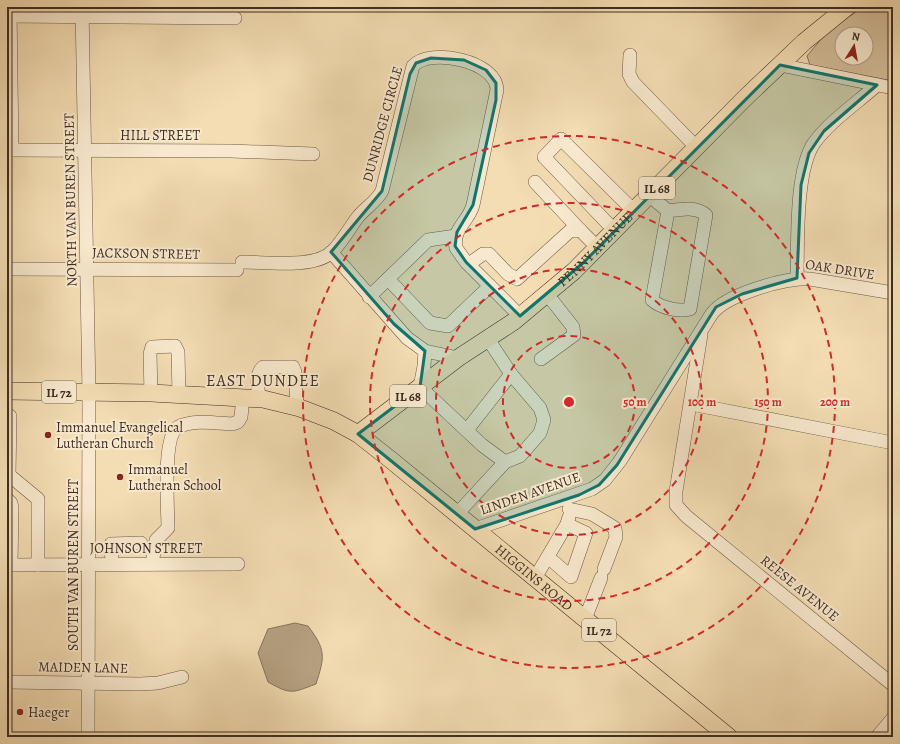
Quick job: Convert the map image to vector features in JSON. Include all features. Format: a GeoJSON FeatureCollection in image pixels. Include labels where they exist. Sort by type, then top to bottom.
{"type":"FeatureCollection","features":[{"type":"Feature","properties":{"kind":"main road","name":"PENNY AVENUE"},"geometry":{"type":"LineString","coordinates":[[358,434],[458,358],[520,316],[547,294],[598,248],[804,42],[847,7]]}},
{"type":"Feature","properties":{"kind":"main road","name":"IL 72"},"geometry":{"type":"LineString","coordinates":[[7,391],[179,394],[251,398],[297,407],[322,416],[358,434]]}},
{"type":"Feature","properties":{"kind":"main road","name":"HIGGINS ROAD"},"geometry":{"type":"LineString","coordinates":[[358,434],[729,737]]}},
{"type":"Feature","properties":{"kind":"street"},"geometry":{"type":"LineString","coordinates":[[10,150],[9,13],[82,12],[235,18]]}},
{"type":"Feature","properties":{"kind":"street","name":"NORTH VAN BUREN STREET"},"geometry":{"type":"LineString","coordinates":[[82,12],[90,393]]}},
{"type":"Feature","properties":{"kind":"street"},"geometry":{"type":"LineString","coordinates":[[630,55],[629,74],[633,82],[697,148]]}},
{"type":"Feature","properties":{"kind":"street","name":"DUNRIDGE CIRCLE"},"geometry":{"type":"LineString","coordinates":[[331,252],[359,216],[382,191],[411,70],[416,63],[428,58],[456,59],[471,63],[488,72],[497,87],[474,205],[470,215],[459,228],[456,236]]}},
{"type":"Feature","properties":{"kind":"street"},"geometry":{"type":"LineString","coordinates":[[780,65],[893,88]]}},
{"type":"Feature","properties":{"kind":"street"},"geometry":{"type":"LineString","coordinates":[[797,278],[801,185],[803,168],[809,152],[824,131],[877,85]]}},
{"type":"Feature","properties":{"kind":"street"},"geometry":{"type":"LineString","coordinates":[[615,231],[544,157],[561,139],[634,211]]}},
{"type":"Feature","properties":{"kind":"street","name":"HILL STREET"},"geometry":{"type":"LineString","coordinates":[[10,150],[231,151],[313,154]]}},
{"type":"Feature","properties":{"kind":"street"},"geometry":{"type":"LineString","coordinates":[[535,182],[598,248]]}},
{"type":"Feature","properties":{"kind":"street"},"geometry":{"type":"LineString","coordinates":[[650,196],[668,212]]}},
{"type":"Feature","properties":{"kind":"street"},"geometry":{"type":"LineString","coordinates":[[685,208],[702,211],[706,215],[690,309],[684,311],[658,305],[652,300],[668,212],[685,208]]}},
{"type":"Feature","properties":{"kind":"street"},"geometry":{"type":"LineString","coordinates":[[469,264],[483,254],[489,254],[508,274],[517,279],[570,230],[581,231]]}},
{"type":"Feature","properties":{"kind":"street"},"geometry":{"type":"LineString","coordinates":[[369,297],[428,240],[456,236],[456,248],[469,264],[520,316]]}},
{"type":"Feature","properties":{"kind":"street"},"geometry":{"type":"LineString","coordinates":[[331,252],[369,297],[407,338],[425,351],[458,358]]}},
{"type":"Feature","properties":{"kind":"street","name":"JACKSON STREET"},"geometry":{"type":"LineString","coordinates":[[7,269],[240,266],[304,262],[318,259],[331,252]]}},
{"type":"Feature","properties":{"kind":"street","name":"OAK DRIVE"},"geometry":{"type":"LineString","coordinates":[[702,329],[715,308],[727,300],[797,278],[893,294]]}},
{"type":"Feature","properties":{"kind":"street"},"geometry":{"type":"LineString","coordinates":[[388,279],[430,323],[448,326],[490,286]]}},
{"type":"Feature","properties":{"kind":"street"},"geometry":{"type":"LineString","coordinates":[[541,359],[574,335],[573,327],[547,294]]}},
{"type":"Feature","properties":{"kind":"street","name":"REESE AVENUE"},"geometry":{"type":"LineString","coordinates":[[702,329],[675,498],[677,507],[686,516],[893,684]]}},
{"type":"Feature","properties":{"kind":"street","name":"LINDEN AVENUE"},"geometry":{"type":"LineString","coordinates":[[475,529],[566,505],[592,489],[611,473],[702,329]]}},
{"type":"Feature","properties":{"kind":"street"},"geometry":{"type":"LineString","coordinates":[[457,514],[506,462],[520,456],[540,433],[544,420],[540,408],[511,374],[488,339]]}},
{"type":"Feature","properties":{"kind":"street"},"geometry":{"type":"LineString","coordinates":[[151,394],[150,354],[152,347],[176,346],[178,352],[179,394]]}},
{"type":"Feature","properties":{"kind":"street"},"geometry":{"type":"LineString","coordinates":[[425,351],[420,387],[482,445],[506,462]]}},
{"type":"Feature","properties":{"kind":"street"},"geometry":{"type":"LineString","coordinates":[[152,564],[156,540],[168,528],[168,456],[171,436],[178,427],[192,423],[232,424],[238,422],[251,398],[258,374],[263,367],[293,367],[295,372],[297,407]]}},
{"type":"Feature","properties":{"kind":"street"},"geometry":{"type":"LineString","coordinates":[[467,430],[511,374]]}},
{"type":"Feature","properties":{"kind":"street","name":"SOUTH VAN BUREN STREET"},"geometry":{"type":"LineString","coordinates":[[88,737],[90,393]]}},
{"type":"Feature","properties":{"kind":"street"},"geometry":{"type":"LineString","coordinates":[[691,404],[893,443]]}},
{"type":"Feature","properties":{"kind":"street"},"geometry":{"type":"LineString","coordinates":[[7,416],[10,416],[8,476],[38,499],[38,565]]}},
{"type":"Feature","properties":{"kind":"street"},"geometry":{"type":"LineString","coordinates":[[7,499],[11,503],[12,508],[9,565]]}},
{"type":"Feature","properties":{"kind":"street"},"geometry":{"type":"LineString","coordinates":[[535,578],[567,524],[566,505],[592,514],[615,528],[616,537],[585,619]]}},
{"type":"Feature","properties":{"kind":"street"},"geometry":{"type":"LineString","coordinates":[[548,557],[571,577],[586,533],[567,524]]}},
{"type":"Feature","properties":{"kind":"street"},"geometry":{"type":"LineString","coordinates":[[112,564],[111,544],[140,543]]}},
{"type":"Feature","properties":{"kind":"street","name":"JOHNSON STREET"},"geometry":{"type":"LineString","coordinates":[[9,565],[238,564]]}},
{"type":"Feature","properties":{"kind":"street","name":"MAIDEN LANE"},"geometry":{"type":"LineString","coordinates":[[7,682],[88,682],[140,684],[182,677]]}},
{"type":"Feature","properties":{"kind":"street"},"geometry":{"type":"LineString","coordinates":[[877,737],[893,718]]}},
{"type":"Feature","properties":{"kind":"highlighted area"},"geometry":{"type":"Polygon","coordinates":[[[431,58],[464,60],[486,70],[496,83],[496,100],[473,205],[457,232],[455,246],[466,262],[520,316],[583,263],[780,65],[877,85],[824,131],[809,153],[801,185],[797,278],[742,294],[716,307],[617,465],[599,485],[579,495],[475,529],[358,434],[420,387],[425,351],[394,324],[331,252],[382,191],[410,74],[416,63],[431,58]]]}},
{"type":"Feature","properties":{"kind":"shaded area"},"geometry":{"type":"Polygon","coordinates":[[[863,7],[893,7],[893,81],[810,65],[807,56],[827,32],[834,27],[834,66],[874,66],[874,26],[836,26],[863,7]]]}},
{"type":"Feature","properties":{"kind":"shaded area"},"geometry":{"type":"Polygon","coordinates":[[[295,623],[308,626],[314,634],[321,648],[322,660],[316,684],[296,691],[287,691],[268,682],[258,653],[268,629],[295,623]]]}},
{"type":"Feature","properties":{"kind":"place","name":"Immanuel Evangelical Lutheran Church"},"geometry":{"type":"Point","coordinates":[48,435]}},
{"type":"Feature","properties":{"kind":"place","name":"Immanuel Lutheran School"},"geometry":{"type":"Point","coordinates":[120,477]}},
{"type":"Feature","properties":{"kind":"place","name":"Haeger"},"geometry":{"type":"Point","coordinates":[20,712]}},
{"type":"Feature","properties":{"kind":"district","name":"EAST DUNDEE"},"geometry":{"type":"Point","coordinates":[263,380]}}]}
